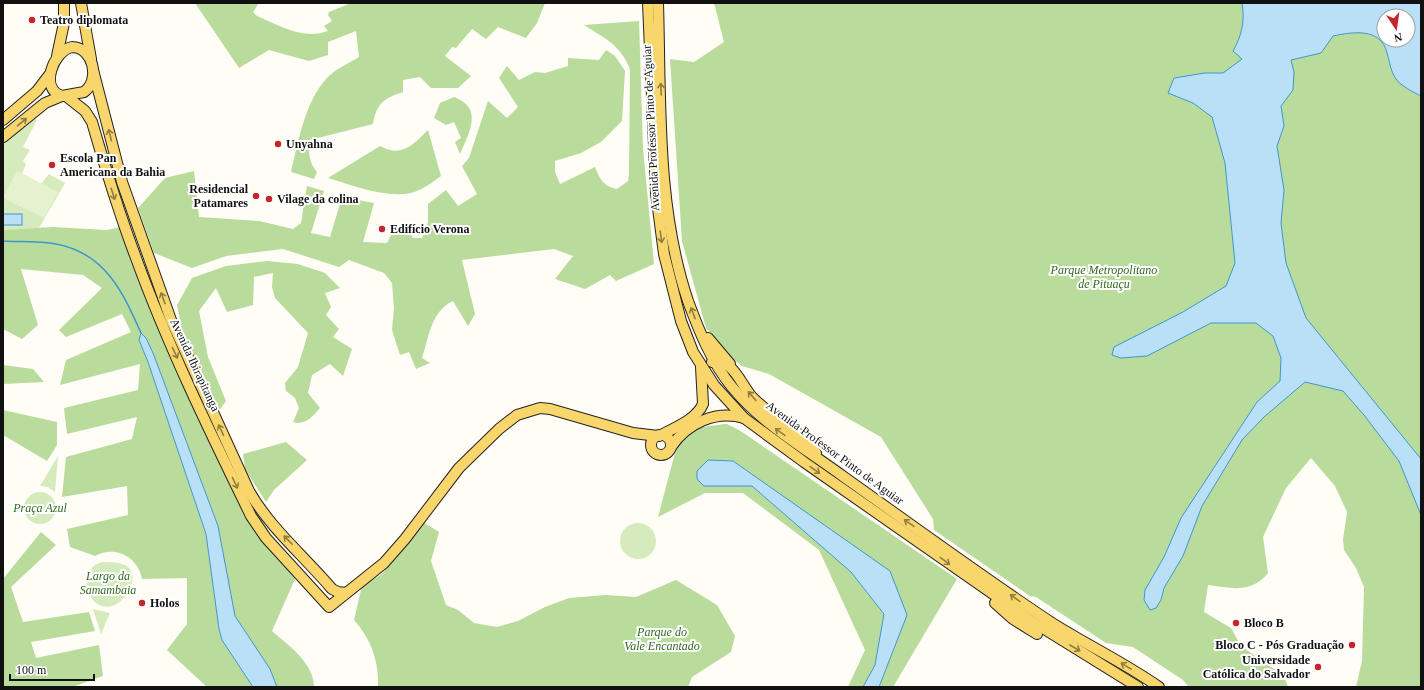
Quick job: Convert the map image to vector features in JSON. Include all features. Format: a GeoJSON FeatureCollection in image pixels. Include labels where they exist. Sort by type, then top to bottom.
{"type":"FeatureCollection","features":[{"type":"Feature","properties":{"kind":"main road"},"geometry":{"type":"LineString","coordinates":[[64,3],[62,35],[56,61],[49,79],[55,92],[64,96]]}},
{"type":"Feature","properties":{"kind":"main road","name":"Avenida Ibirapitanga"},"geometry":{"type":"LineString","coordinates":[[80,3],[92,65],[129,203],[180,344],[255,501],[273,526],[335,590],[346,593]]}},
{"type":"Feature","properties":{"kind":"main road","name":"Avenida Professor Pinto de Aguiar"},"geometry":{"type":"LineString","coordinates":[[648,3],[656,193],[661,238],[672,289],[681,321],[701,367],[724,398],[744,418],[1049,633],[1138,687]]}},
{"type":"Feature","properties":{"kind":"main road","name":"Avenida Professor Pinto de Aguiar"},"geometry":{"type":"LineString","coordinates":[[658,3],[663,156],[668,211],[680,271],[700,329],[715,362],[732,388],[749,406],[771,425],[1018,601],[1159,687]]}},
{"type":"Feature","properties":{"kind":"main road"},"geometry":{"type":"LineString","coordinates":[[3,138],[45,103],[64,96],[80,94],[88,90],[92,82],[92,65],[84,51],[74,47],[65,50],[56,61]]}},
{"type":"Feature","properties":{"kind":"main road"},"geometry":{"type":"LineString","coordinates":[[3,120],[37,92],[51,72]]}},
{"type":"Feature","properties":{"kind":"main road","name":"Avenida Ibirapitanga"},"geometry":{"type":"LineString","coordinates":[[64,96],[78,105],[90,116],[124,225],[149,292],[244,502],[260,530],[329,607],[384,563],[405,539],[458,468],[517,414],[540,408],[550,409],[633,433],[659,436]]}},
{"type":"Feature","properties":{"kind":"main road"},"geometry":{"type":"LineString","coordinates":[[700,329],[734,371],[752,397],[807,442],[821,460]]}},
{"type":"Feature","properties":{"kind":"main road"},"geometry":{"type":"LineString","coordinates":[[713,417],[704,409],[701,367],[715,362],[724,362],[734,371]]}},
{"type":"Feature","properties":{"kind":"main road"},"geometry":{"type":"LineString","coordinates":[[703,404],[694,416],[652,441],[652,450],[655,454],[662,456],[669,452],[681,434],[689,428],[713,417],[732,416],[744,418]]}},
{"type":"Feature","properties":{"kind":"main road","name":"Avenida Ibirapitanga"},"geometry":{"type":"LineString","coordinates":[[633,433],[652,450]]}},
{"type":"Feature","properties":{"kind":"main road"},"geometry":{"type":"LineString","coordinates":[[659,436],[667,437],[671,442],[671,447]]}},
{"type":"Feature","properties":{"kind":"main road"},"geometry":{"type":"LineString","coordinates":[[297,572],[305,569],[308,561]]}},
{"type":"Feature","properties":{"kind":"main road"},"geometry":{"type":"LineString","coordinates":[[306,582],[308,575],[318,572]]}},
{"type":"Feature","properties":{"kind":"main road"},"geometry":{"type":"LineString","coordinates":[[969,578],[1013,619],[1037,634]]}},
{"type":"Feature","properties":{"kind":"green space"},"geometry":{"type":"Polygon","coordinates":[[[195,3],[259,3],[253,12],[257,16],[283,28],[310,34],[328,31],[324,26],[332,21],[328,15],[329,12],[351,3],[545,3],[537,23],[526,38],[498,27],[486,39],[472,29],[456,48],[452,47],[445,56],[471,76],[458,88],[431,88],[420,77],[403,80],[403,92],[386,99],[382,103],[376,111],[373,124],[310,140],[310,157],[317,172],[314,179],[291,172],[305,117],[317,91],[325,80],[335,71],[359,57],[356,31],[328,42],[328,55],[309,61],[269,50],[239,68],[195,3]]]}},
{"type":"Feature","properties":{"kind":"green space","name":"Parque Metropolitano de Pituaçu"},"geometry":{"type":"Polygon","coordinates":[[[714,3],[1421,3],[1421,687],[1356,687],[1362,661],[1364,587],[1356,568],[1344,550],[1343,540],[1347,512],[1335,486],[1311,458],[1286,488],[1263,537],[1268,573],[1261,580],[1248,587],[1233,588],[1208,585],[1204,612],[1231,628],[1241,646],[1284,676],[1288,687],[1189,687],[1183,680],[1133,647],[1106,643],[1036,597],[1030,596],[934,530],[933,519],[881,437],[769,374],[742,366],[733,359],[706,328],[682,241],[670,59],[694,62],[724,42],[714,3]]]}},
{"type":"Feature","properties":{"kind":"green space"},"geometry":{"type":"Polygon","coordinates":[[[639,21],[643,148],[654,264],[616,281],[610,275],[585,289],[555,279],[573,256],[554,249],[462,260],[475,314],[468,326],[453,301],[446,305],[435,318],[422,358],[430,363],[416,369],[409,352],[400,355],[392,330],[394,308],[392,283],[384,273],[349,260],[339,267],[283,249],[226,256],[192,268],[154,253],[138,208],[165,178],[194,171],[199,217],[259,221],[293,229],[301,223],[307,186],[324,191],[311,233],[330,237],[342,197],[374,203],[363,242],[387,243],[393,231],[406,228],[413,238],[422,238],[428,222],[428,204],[446,190],[458,206],[477,194],[462,166],[469,158],[488,101],[507,118],[518,107],[499,78],[507,66],[519,80],[535,72],[545,73],[568,66],[568,58],[599,60],[606,50],[615,56],[625,71],[622,121],[601,142],[581,153],[555,161],[555,172],[560,184],[595,167],[605,184],[617,189],[628,181],[629,174],[630,69],[622,54],[612,43],[584,25],[639,21]]]}},
{"type":"Feature","properties":{"kind":"green space"},"geometry":{"type":"Polygon","coordinates":[[[454,97],[463,102],[469,108],[472,122],[460,154],[455,142],[461,138],[454,122],[446,125],[434,118],[440,103],[454,97]]]}},
{"type":"Feature","properties":{"kind":"green space"},"geometry":{"type":"Polygon","coordinates":[[[33,118],[37,120],[23,147],[30,150],[23,161],[26,164],[22,174],[41,184],[49,174],[65,183],[39,228],[3,230],[3,141],[33,118]]]}},
{"type":"Feature","properties":{"kind":"green space"},"geometry":{"type":"Polygon","coordinates":[[[428,130],[441,176],[419,190],[401,194],[380,193],[328,178],[380,146],[394,151],[406,148],[417,141],[428,130]]]}},
{"type":"Feature","properties":{"kind":"green space"},"geometry":{"type":"Polygon","coordinates":[[[17,171],[58,192],[44,218],[3,198],[17,171]]]}},
{"type":"Feature","properties":{"kind":"green space"},"geometry":{"type":"Polygon","coordinates":[[[53,227],[107,230],[121,227],[264,538],[295,579],[272,631],[305,662],[313,678],[314,687],[277,687],[270,669],[235,616],[218,526],[153,353],[139,340],[148,362],[206,534],[219,629],[222,640],[253,687],[207,687],[167,650],[187,624],[187,578],[142,579],[136,564],[124,555],[117,552],[110,552],[95,556],[70,547],[67,529],[128,515],[127,486],[62,497],[66,457],[132,439],[137,417],[67,434],[64,408],[138,390],[140,364],[60,385],[66,360],[131,332],[122,314],[66,337],[59,330],[102,288],[83,275],[21,269],[38,325],[22,339],[3,329],[3,230],[53,227]]]}},
{"type":"Feature","properties":{"kind":"green space"},"geometry":{"type":"Polygon","coordinates":[[[267,261],[298,264],[325,273],[340,288],[325,293],[331,307],[326,315],[339,329],[333,337],[352,349],[343,376],[330,364],[312,375],[308,393],[320,408],[308,420],[301,423],[293,422],[299,408],[295,398],[286,391],[285,383],[298,367],[308,333],[275,298],[272,287],[273,273],[254,277],[253,305],[227,312],[216,288],[199,311],[208,357],[226,401],[217,413],[183,334],[177,305],[192,278],[226,266],[267,261]]]}},
{"type":"Feature","properties":{"kind":"green space"},"geometry":{"type":"Polygon","coordinates":[[[3,365],[33,369],[44,382],[3,384],[3,365]]]}},
{"type":"Feature","properties":{"kind":"green space"},"geometry":{"type":"Polygon","coordinates":[[[3,410],[57,422],[57,445],[47,461],[3,435],[3,410]]]}},
{"type":"Feature","properties":{"kind":"green space"},"geometry":{"type":"Polygon","coordinates":[[[727,424],[739,430],[957,579],[893,687],[879,687],[907,615],[734,461],[708,460],[698,470],[697,479],[704,486],[752,486],[851,572],[884,614],[875,665],[863,687],[848,687],[865,650],[819,550],[743,493],[705,493],[658,517],[676,449],[680,442],[691,432],[697,429],[727,424]]]}},
{"type":"Feature","properties":{"kind":"green space"},"geometry":{"type":"Polygon","coordinates":[[[286,442],[307,460],[274,490],[266,502],[245,469],[243,454],[286,442]]]}},
{"type":"Feature","properties":{"kind":"green space"},"geometry":{"type":"Polygon","coordinates":[[[58,456],[55,492],[48,487],[40,486],[58,456]]]}},
{"type":"Feature","properties":{"kind":"green space","name":"Praça Azul"},"geometry":{"type":"Polygon","coordinates":[[[37,492],[43,492],[53,499],[56,508],[55,514],[49,521],[43,524],[37,524],[27,517],[24,511],[24,505],[31,495],[37,492]]]}},
{"type":"Feature","properties":{"kind":"green space","name":"Parque do Vale Encantado"},"geometry":{"type":"Polygon","coordinates":[[[423,522],[439,532],[431,561],[446,605],[458,610],[474,623],[497,627],[518,621],[545,607],[569,598],[606,595],[636,597],[676,580],[717,605],[735,636],[731,652],[692,677],[688,687],[378,687],[377,668],[373,651],[365,635],[354,620],[362,586],[382,574],[423,522]]]}},
{"type":"Feature","properties":{"kind":"green space"},"geometry":{"type":"Polygon","coordinates":[[[638,523],[648,526],[653,531],[656,541],[653,551],[648,556],[638,559],[628,556],[623,551],[620,541],[623,531],[628,526],[638,523]]]}},
{"type":"Feature","properties":{"kind":"green space"},"geometry":{"type":"Polygon","coordinates":[[[41,532],[56,545],[11,587],[23,622],[89,612],[95,631],[31,642],[36,658],[99,645],[103,676],[72,687],[3,687],[3,579],[41,532]]]}},
{"type":"Feature","properties":{"kind":"green space","name":"Largo da Samambaia"},"geometry":{"type":"Polygon","coordinates":[[[102,562],[115,562],[127,566],[133,576],[130,589],[127,594],[117,604],[112,606],[103,606],[96,603],[91,597],[88,589],[87,580],[89,572],[94,566],[102,562]]]}},
{"type":"Feature","properties":{"kind":"green space"},"geometry":{"type":"Polygon","coordinates":[[[93,609],[110,613],[101,634],[93,609]]]}},
{"type":"Feature","properties":{"kind":"water"},"geometry":{"type":"Polygon","coordinates":[[[1242,3],[1421,3],[1421,96],[1398,82],[1391,69],[1385,48],[1416,48],[1416,8],[1376,8],[1376,37],[1365,33],[1349,33],[1333,36],[1321,53],[1291,60],[1294,72],[1293,90],[1281,106],[1284,126],[1277,146],[1284,190],[1281,223],[1286,263],[1306,318],[1421,459],[1421,515],[1399,461],[1364,415],[1343,391],[1305,382],[1264,417],[1242,440],[1202,506],[1183,556],[1164,588],[1161,600],[1156,608],[1150,610],[1144,600],[1145,590],[1164,557],[1181,518],[1257,402],[1280,381],[1281,358],[1273,336],[1256,323],[1211,323],[1147,356],[1121,358],[1112,355],[1114,347],[1183,312],[1226,286],[1235,263],[1225,163],[1212,117],[1193,103],[1168,93],[1174,78],[1205,73],[1223,73],[1242,59],[1233,51],[1239,39],[1243,16],[1242,3]]]}},
{"type":"Feature","properties":{"kind":"water"},"geometry":{"type":"Polygon","coordinates":[[[3,214],[22,214],[22,225],[3,225],[3,214]]]}},
{"type":"Feature","properties":{"kind":"water"},"geometry":{"type":"Polygon","coordinates":[[[141,333],[146,338],[153,353],[218,526],[235,616],[270,669],[277,687],[253,687],[222,640],[219,629],[206,534],[148,362],[139,340],[141,333]]]}},
{"type":"Feature","properties":{"kind":"water"},"geometry":{"type":"Polygon","coordinates":[[[708,460],[733,461],[890,571],[907,615],[879,687],[863,687],[875,665],[884,614],[851,572],[752,486],[704,486],[697,479],[697,471],[708,460]]]}},
{"type":"Feature","properties":{"kind":"waterway"},"geometry":{"type":"LineString","coordinates":[[3,241],[56,244],[73,249],[87,256],[100,265],[110,276],[127,303],[141,333]]}},
{"type":"Feature","properties":{"kind":"place","name":"Teatro diplomata"},"geometry":{"type":"Point","coordinates":[32,20]}},
{"type":"Feature","properties":{"kind":"place","name":"Unyahna"},"geometry":{"type":"Point","coordinates":[278,144]}},
{"type":"Feature","properties":{"kind":"place","name":"Escola Pan Americana da Bahia"},"geometry":{"type":"Point","coordinates":[52,165]}},
{"type":"Feature","properties":{"kind":"place","name":"Residencial Patamares"},"geometry":{"type":"Point","coordinates":[256,196]}},
{"type":"Feature","properties":{"kind":"place","name":"Vilage da colina"},"geometry":{"type":"Point","coordinates":[269,199]}},
{"type":"Feature","properties":{"kind":"place","name":"Edifício Verona"},"geometry":{"type":"Point","coordinates":[382,229]}},
{"type":"Feature","properties":{"kind":"place","name":"Holos"},"geometry":{"type":"Point","coordinates":[142,603]}},
{"type":"Feature","properties":{"kind":"place","name":"Bloco B"},"geometry":{"type":"Point","coordinates":[1236,623]}},
{"type":"Feature","properties":{"kind":"place","name":"Bloco C - Pós Graduação"},"geometry":{"type":"Point","coordinates":[1352,645]}},
{"type":"Feature","properties":{"kind":"place","name":"Universidade Católica do Salvador"},"geometry":{"type":"Point","coordinates":[1318,667]}}]}
